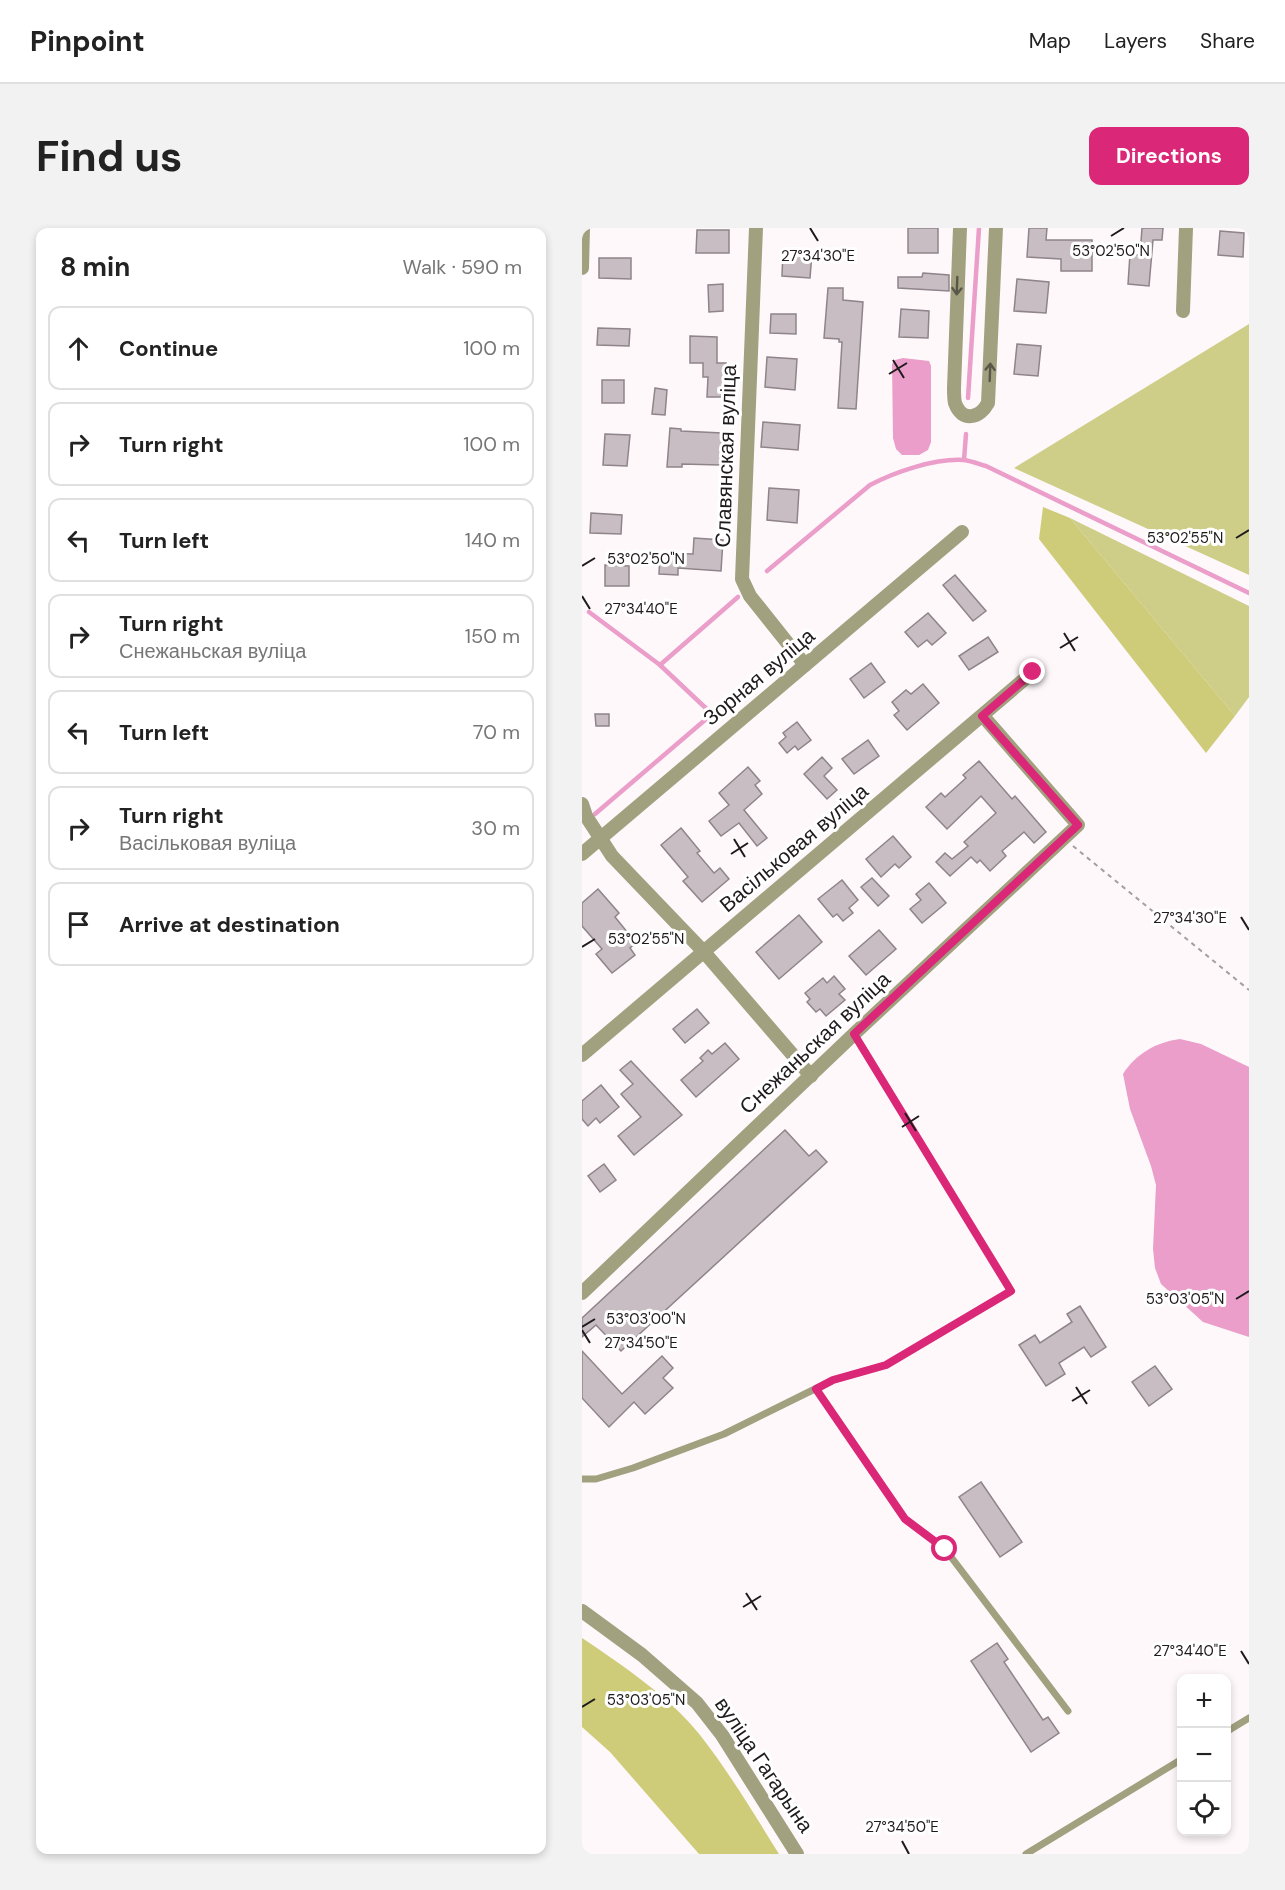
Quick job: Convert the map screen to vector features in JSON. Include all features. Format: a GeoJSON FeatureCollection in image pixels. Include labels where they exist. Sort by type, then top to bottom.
{"type":"FeatureCollection","features":[{"type":"Feature","properties":{"kind":"street"},"geometry":{"type":"LineString","coordinates":[[582,268],[584,228]]}},
{"type":"Feature","properties":{"kind":"street","name":"Славянская вуліца"},"geometry":{"type":"LineString","coordinates":[[756,228],[742,579],[750,596],[805,665]]}},
{"type":"Feature","properties":{"kind":"street"},"geometry":{"type":"LineString","coordinates":[[960,228],[954,388],[955,403],[960,412],[967,416],[983,412],[988,404],[996,228]]}},
{"type":"Feature","properties":{"kind":"street"},"geometry":{"type":"LineString","coordinates":[[1183,311],[1186,228]]}},
{"type":"Feature","properties":{"kind":"street","name":"Зорная вуліца"},"geometry":{"type":"LineString","coordinates":[[582,854],[962,532]]}},
{"type":"Feature","properties":{"kind":"street","name":"Васільковая вуліца"},"geometry":{"type":"LineString","coordinates":[[582,1055],[1033,672]]}},
{"type":"Feature","properties":{"kind":"street","name":"Снежаньская вуліца"},"geometry":{"type":"LineString","coordinates":[[582,1293],[1078,825],[982,716]]}},
{"type":"Feature","properties":{"kind":"street"},"geometry":{"type":"LineString","coordinates":[[582,804],[586,816],[612,856],[704,952],[811,1076]]}},
{"type":"Feature","properties":{"kind":"street","name":"вуліца Гагарына"},"geometry":{"type":"LineString","coordinates":[[582,1611],[642,1655],[697,1703],[722,1735],[797,1854]]}},
{"type":"Feature","properties":{"kind":"lane"},"geometry":{"type":"LineString","coordinates":[[582,1479],[596,1479],[633,1468],[724,1434],[833,1380],[886,1365],[1011,1291],[854,1034]]}},
{"type":"Feature","properties":{"kind":"lane"},"geometry":{"type":"LineString","coordinates":[[816,1389],[905,1519],[945,1549],[1068,1711]]}},
{"type":"Feature","properties":{"kind":"lane"},"geometry":{"type":"LineString","coordinates":[[1231,1729],[1249,1718]]}},
{"type":"Feature","properties":{"kind":"lane"},"geometry":{"type":"LineString","coordinates":[[1026,1854],[1177,1762]]}},
{"type":"Feature","properties":{"kind":"path"},"geometry":{"type":"LineString","coordinates":[[1064,838],[1249,990]]}},
{"type":"Feature","properties":{"kind":"shaded area"},"geometry":{"type":"Polygon","coordinates":[[[1249,324],[1249,575],[1014,468],[1249,324]]]}},
{"type":"Feature","properties":{"kind":"shaded area"},"geometry":{"type":"Polygon","coordinates":[[[903,358],[929,361],[931,366],[931,442],[928,450],[919,455],[902,455],[896,449],[893,438],[892,364],[895,360],[903,358]]]}},
{"type":"Feature","properties":{"kind":"shaded area"},"geometry":{"type":"Polygon","coordinates":[[[1043,507],[1070,518],[1235,716],[1206,753],[1039,539],[1043,507]]]}},
{"type":"Feature","properties":{"kind":"shaded area"},"geometry":{"type":"Polygon","coordinates":[[[1070,518],[1249,606],[1249,697],[1235,716],[1070,518]]]}},
{"type":"Feature","properties":{"kind":"shaded area"},"geometry":{"type":"Polygon","coordinates":[[[1180,1039],[1201,1044],[1249,1067],[1249,1337],[1203,1322],[1161,1284],[1155,1268],[1153,1249],[1156,1185],[1130,1109],[1123,1074],[1147,1050],[1180,1039]]]}},
{"type":"Feature","properties":{"kind":"shaded area"},"geometry":{"type":"Polygon","coordinates":[[[582,1638],[645,1682],[688,1721],[741,1793],[779,1854],[699,1854],[610,1752],[582,1727],[582,1638]]]}},
{"type":"Feature","properties":{"kind":"building"},"geometry":{"type":"Polygon","coordinates":[[[908,228],[938,228],[938,253],[908,253],[908,228]]]}},
{"type":"Feature","properties":{"kind":"building"},"geometry":{"type":"Polygon","coordinates":[[[1029,228],[1047,228],[1046,240],[1092,240],[1092,271],[1061,271],[1061,259],[1027,257],[1029,228]]]}},
{"type":"Feature","properties":{"kind":"building"},"geometry":{"type":"Polygon","coordinates":[[[1142,228],[1163,228],[1162,240],[1153,240],[1149,286],[1128,284],[1130,254],[1140,255],[1142,228]]]}},
{"type":"Feature","properties":{"kind":"building"},"geometry":{"type":"Polygon","coordinates":[[[697,230],[729,230],[729,253],[696,253],[697,230]]]}},
{"type":"Feature","properties":{"kind":"building"},"geometry":{"type":"Polygon","coordinates":[[[1220,231],[1244,233],[1243,257],[1218,255],[1220,231]]]}},
{"type":"Feature","properties":{"kind":"building"},"geometry":{"type":"Polygon","coordinates":[[[783,251],[812,253],[810,278],[782,276],[783,251]]]}},
{"type":"Feature","properties":{"kind":"building"},"geometry":{"type":"Polygon","coordinates":[[[599,258],[631,258],[631,279],[599,278],[599,258]]]}},
{"type":"Feature","properties":{"kind":"building"},"geometry":{"type":"Polygon","coordinates":[[[923,273],[949,275],[949,291],[898,288],[898,277],[922,277],[923,273]]]}},
{"type":"Feature","properties":{"kind":"building"},"geometry":{"type":"Polygon","coordinates":[[[1017,279],[1049,282],[1046,313],[1014,311],[1017,279]]]}},
{"type":"Feature","properties":{"kind":"building"},"geometry":{"type":"Polygon","coordinates":[[[723,284],[723,311],[709,312],[708,285],[723,284]]]}},
{"type":"Feature","properties":{"kind":"building"},"geometry":{"type":"Polygon","coordinates":[[[828,288],[843,288],[843,300],[863,302],[856,409],[838,408],[842,342],[839,342],[839,339],[824,338],[828,288]]]}},
{"type":"Feature","properties":{"kind":"building"},"geometry":{"type":"Polygon","coordinates":[[[901,309],[929,311],[928,338],[899,337],[901,309]]]}},
{"type":"Feature","properties":{"kind":"building"},"geometry":{"type":"Polygon","coordinates":[[[771,314],[796,314],[796,334],[770,333],[771,314]]]}},
{"type":"Feature","properties":{"kind":"building"},"geometry":{"type":"Polygon","coordinates":[[[598,328],[630,329],[629,346],[597,345],[598,328]]]}},
{"type":"Feature","properties":{"kind":"building"},"geometry":{"type":"Polygon","coordinates":[[[690,336],[717,337],[717,363],[726,363],[726,397],[707,397],[708,377],[703,377],[703,363],[690,363],[690,336]]]}},
{"type":"Feature","properties":{"kind":"building"},"geometry":{"type":"Polygon","coordinates":[[[1017,344],[1041,346],[1038,376],[1014,374],[1017,344]]]}},
{"type":"Feature","properties":{"kind":"building"},"geometry":{"type":"Polygon","coordinates":[[[767,357],[797,359],[795,390],[765,387],[767,357]]]}},
{"type":"Feature","properties":{"kind":"building"},"geometry":{"type":"Polygon","coordinates":[[[602,380],[624,380],[624,403],[602,403],[602,380]]]}},
{"type":"Feature","properties":{"kind":"building"},"geometry":{"type":"Polygon","coordinates":[[[655,388],[667,390],[665,415],[652,414],[655,388]]]}},
{"type":"Feature","properties":{"kind":"building"},"geometry":{"type":"Polygon","coordinates":[[[763,422],[800,425],[798,450],[761,447],[763,422]]]}},
{"type":"Feature","properties":{"kind":"building"},"geometry":{"type":"Polygon","coordinates":[[[670,428],[681,429],[681,431],[722,433],[720,465],[682,464],[682,467],[667,467],[670,428]]]}},
{"type":"Feature","properties":{"kind":"building"},"geometry":{"type":"Polygon","coordinates":[[[605,434],[630,435],[627,466],[603,465],[605,434]]]}},
{"type":"Feature","properties":{"kind":"building"},"geometry":{"type":"Polygon","coordinates":[[[769,488],[799,490],[797,523],[767,520],[769,488]]]}},
{"type":"Feature","properties":{"kind":"building"},"geometry":{"type":"Polygon","coordinates":[[[591,513],[622,515],[621,534],[590,533],[591,513]]]}},
{"type":"Feature","properties":{"kind":"building"},"geometry":{"type":"Polygon","coordinates":[[[694,538],[723,540],[721,571],[678,568],[678,575],[659,574],[660,553],[693,554],[694,538]]]}},
{"type":"Feature","properties":{"kind":"building"},"geometry":{"type":"Polygon","coordinates":[[[605,565],[629,566],[629,586],[605,586],[605,565]]]}},
{"type":"Feature","properties":{"kind":"building"},"geometry":{"type":"Polygon","coordinates":[[[955,575],[986,611],[973,621],[943,585],[955,575]]]}},
{"type":"Feature","properties":{"kind":"building"},"geometry":{"type":"Polygon","coordinates":[[[928,613],[946,633],[932,645],[927,640],[918,647],[905,632],[928,613]]]}},
{"type":"Feature","properties":{"kind":"building"},"geometry":{"type":"Polygon","coordinates":[[[988,637],[998,652],[969,670],[959,656],[988,637]]]}},
{"type":"Feature","properties":{"kind":"building"},"geometry":{"type":"Polygon","coordinates":[[[871,663],[885,682],[864,698],[850,679],[871,663]]]}},
{"type":"Feature","properties":{"kind":"building"},"geometry":{"type":"Polygon","coordinates":[[[923,684],[939,703],[907,730],[894,715],[899,711],[892,702],[906,690],[911,694],[923,684]]]}},
{"type":"Feature","properties":{"kind":"building"},"geometry":{"type":"Polygon","coordinates":[[[595,714],[609,714],[609,726],[596,726],[595,714]]]}},
{"type":"Feature","properties":{"kind":"building"},"geometry":{"type":"Polygon","coordinates":[[[797,722],[811,740],[798,750],[795,746],[787,753],[779,743],[786,737],[783,733],[797,722]]]}},
{"type":"Feature","properties":{"kind":"building"},"geometry":{"type":"Polygon","coordinates":[[[868,740],[879,756],[854,774],[842,759],[868,740]]]}},
{"type":"Feature","properties":{"kind":"building"},"geometry":{"type":"Polygon","coordinates":[[[822,757],[832,768],[824,776],[837,790],[827,799],[804,774],[822,757]]]}},
{"type":"Feature","properties":{"kind":"building"},"geometry":{"type":"Polygon","coordinates":[[[979,761],[1012,799],[1015,796],[1046,832],[1034,843],[1024,832],[1002,851],[1006,856],[990,871],[980,860],[977,863],[971,857],[950,876],[936,862],[945,853],[952,859],[968,846],[964,842],[996,813],[981,796],[947,829],[926,807],[941,793],[945,797],[966,778],[963,775],[979,761]]]}},
{"type":"Feature","properties":{"kind":"building"},"geometry":{"type":"Polygon","coordinates":[[[748,767],[760,781],[755,785],[762,794],[744,810],[767,838],[757,846],[739,823],[721,836],[709,821],[729,805],[719,793],[748,767]]]}},
{"type":"Feature","properties":{"kind":"building"},"geometry":{"type":"Polygon","coordinates":[[[681,828],[700,851],[697,853],[714,873],[720,868],[729,879],[702,902],[683,881],[688,877],[661,845],[681,828]]]}},
{"type":"Feature","properties":{"kind":"building"},"geometry":{"type":"Polygon","coordinates":[[[893,836],[911,857],[899,868],[895,864],[881,877],[866,859],[893,836]]]}},
{"type":"Feature","properties":{"kind":"building"},"geometry":{"type":"Polygon","coordinates":[[[872,878],[889,896],[878,906],[861,887],[872,878]]]}},
{"type":"Feature","properties":{"kind":"building"},"geometry":{"type":"Polygon","coordinates":[[[842,880],[858,900],[849,908],[853,913],[843,921],[837,914],[833,917],[818,899],[842,880]]]}},
{"type":"Feature","properties":{"kind":"building"},"geometry":{"type":"Polygon","coordinates":[[[929,883],[946,903],[922,923],[910,909],[921,900],[916,894],[929,883]]]}},
{"type":"Feature","properties":{"kind":"building"},"geometry":{"type":"Polygon","coordinates":[[[598,889],[619,913],[615,917],[636,943],[630,948],[635,955],[612,973],[596,954],[602,949],[582,926],[582,903],[598,889]]]}},
{"type":"Feature","properties":{"kind":"building"},"geometry":{"type":"Polygon","coordinates":[[[799,915],[822,942],[779,979],[756,952],[799,915]]]}},
{"type":"Feature","properties":{"kind":"building"},"geometry":{"type":"Polygon","coordinates":[[[879,930],[896,949],[866,975],[849,956],[879,930]]]}},
{"type":"Feature","properties":{"kind":"building"},"geometry":{"type":"Polygon","coordinates":[[[834,976],[845,989],[839,994],[845,1000],[826,1016],[820,1009],[816,1012],[807,1002],[810,999],[805,993],[823,978],[827,983],[834,976]]]}},
{"type":"Feature","properties":{"kind":"building"},"geometry":{"type":"Polygon","coordinates":[[[697,1009],[709,1023],[685,1043],[673,1029],[697,1009]]]}},
{"type":"Feature","properties":{"kind":"building"},"geometry":{"type":"Polygon","coordinates":[[[725,1043],[739,1059],[696,1097],[681,1080],[703,1061],[700,1058],[708,1050],[712,1054],[725,1043]]]}},
{"type":"Feature","properties":{"kind":"building"},"geometry":{"type":"Polygon","coordinates":[[[631,1061],[682,1115],[634,1155],[618,1136],[641,1117],[621,1094],[633,1084],[620,1070],[631,1061]]]}},
{"type":"Feature","properties":{"kind":"building"},"geometry":{"type":"Polygon","coordinates":[[[601,1085],[619,1107],[600,1123],[596,1118],[588,1126],[582,1119],[582,1101],[601,1085]]]}},
{"type":"Feature","properties":{"kind":"building"},"geometry":{"type":"Polygon","coordinates":[[[785,1130],[809,1156],[816,1150],[827,1162],[621,1351],[596,1325],[582,1337],[582,1318],[785,1130]]]}},
{"type":"Feature","properties":{"kind":"building"},"geometry":{"type":"Polygon","coordinates":[[[604,1164],[616,1180],[600,1192],[588,1176],[604,1164]]]}},
{"type":"Feature","properties":{"kind":"building"},"geometry":{"type":"Polygon","coordinates":[[[1080,1306],[1106,1347],[1091,1357],[1084,1347],[1059,1363],[1065,1374],[1046,1386],[1019,1345],[1035,1335],[1040,1343],[1072,1322],[1067,1314],[1080,1306]]]}},
{"type":"Feature","properties":{"kind":"building"},"geometry":{"type":"Polygon","coordinates":[[[582,1351],[622,1394],[662,1356],[673,1368],[663,1378],[673,1388],[645,1414],[634,1402],[609,1427],[582,1398],[582,1351]]]}},
{"type":"Feature","properties":{"kind":"building"},"geometry":{"type":"Polygon","coordinates":[[[1155,1366],[1172,1389],[1149,1406],[1132,1382],[1155,1366]]]}},
{"type":"Feature","properties":{"kind":"building"},"geometry":{"type":"Polygon","coordinates":[[[981,1482],[1022,1542],[1000,1557],[959,1497],[981,1482]]]}},
{"type":"Feature","properties":{"kind":"building"},"geometry":{"type":"Polygon","coordinates":[[[997,1643],[1008,1659],[1004,1662],[1043,1720],[1048,1717],[1059,1733],[1031,1752],[971,1661],[997,1643]]]}},
{"type":"Feature","properties":{"kind":"waterway"},"geometry":{"type":"LineString","coordinates":[[968,398],[979,228]]}},
{"type":"Feature","properties":{"kind":"waterway"},"geometry":{"type":"LineString","coordinates":[[964,460],[966,434]]}},
{"type":"Feature","properties":{"kind":"waterway"},"geometry":{"type":"LineString","coordinates":[[767,571],[870,485],[916,467],[941,461],[964,460],[986,466],[1249,593]]}},
{"type":"Feature","properties":{"kind":"waterway"},"geometry":{"type":"LineString","coordinates":[[660,665],[738,597]]}},
{"type":"Feature","properties":{"kind":"waterway"},"geometry":{"type":"LineString","coordinates":[[589,612],[660,665],[712,714],[595,814]]}},
{"type":"Feature","properties":{"kind":"route"},"geometry":{"type":"LineString","coordinates":[[945,1549],[905,1519],[816,1389],[833,1380],[886,1365],[1011,1291],[854,1034],[1078,825],[982,716],[1033,672]]}}]}
